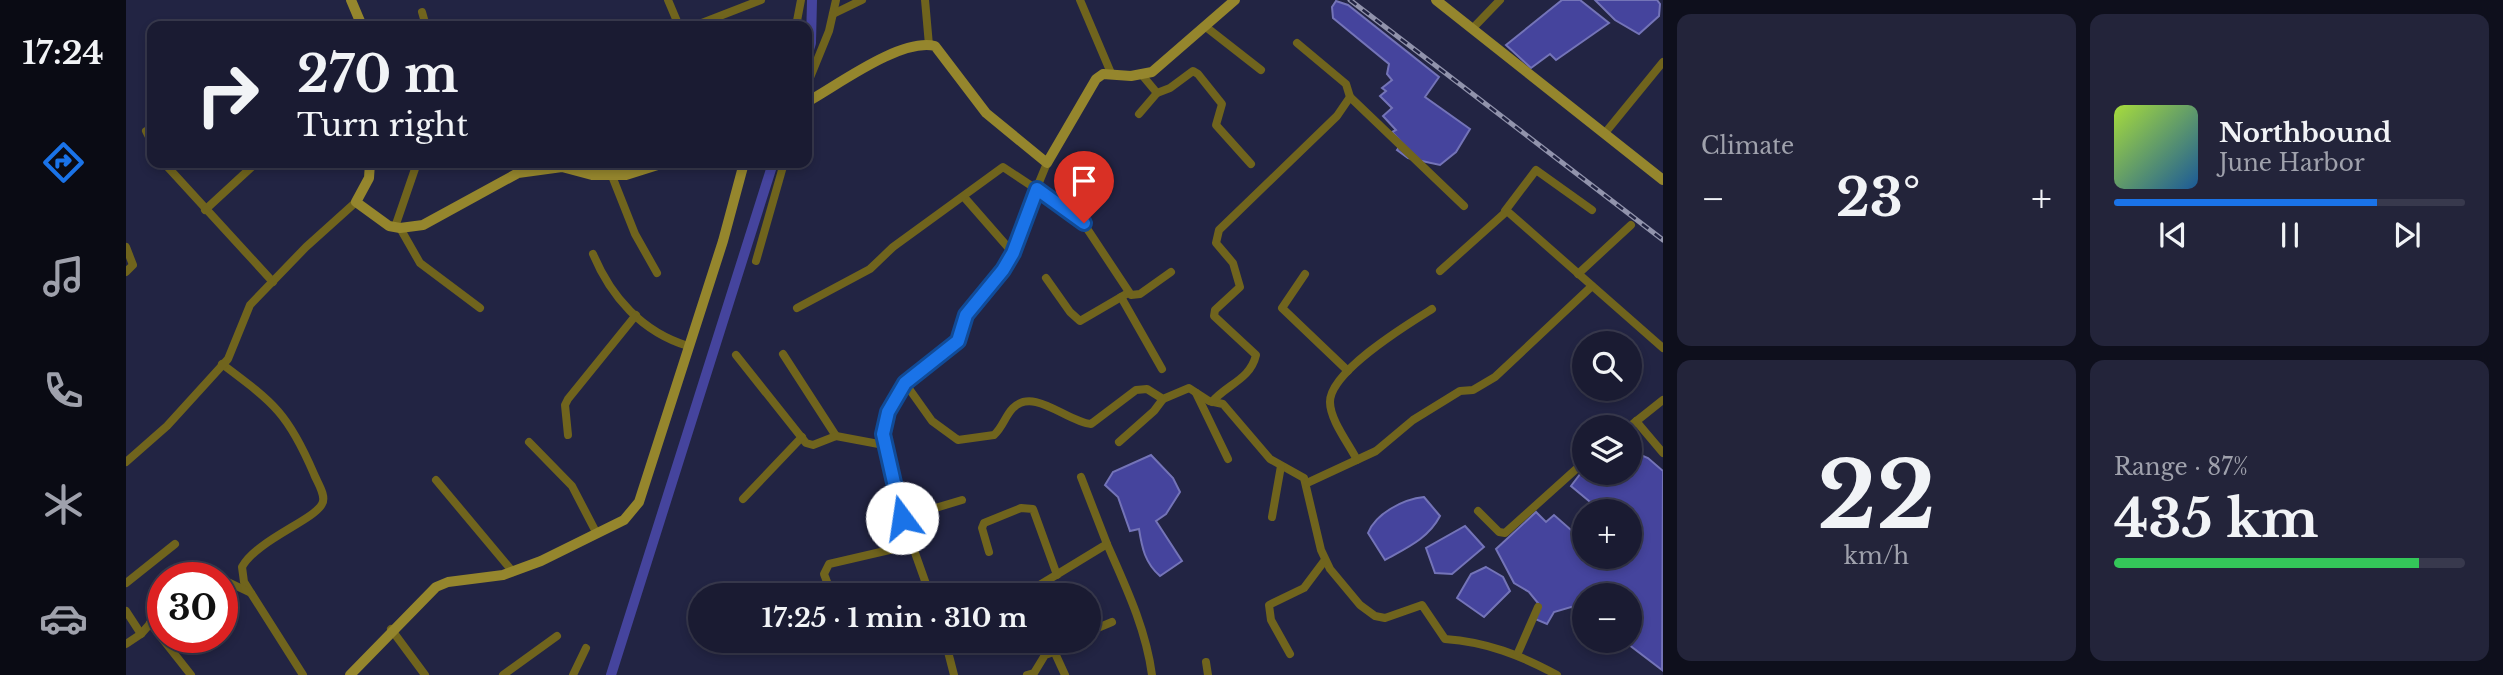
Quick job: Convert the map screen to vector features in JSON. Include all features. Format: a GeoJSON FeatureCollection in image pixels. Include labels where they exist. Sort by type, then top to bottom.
{"type":"FeatureCollection","features":[{"type":"Feature","properties":{"kind":"street"},"geometry":{"type":"LineString","coordinates":[[351,0],[360,21]]}},
{"type":"Feature","properties":{"kind":"street"},"geometry":{"type":"LineString","coordinates":[[668,0],[677,21]]}},
{"type":"Feature","properties":{"kind":"street"},"geometry":{"type":"LineString","coordinates":[[707,21],[761,0]]}},
{"type":"Feature","properties":{"kind":"street"},"geometry":{"type":"LineString","coordinates":[[797,21],[801,0]]}},
{"type":"Feature","properties":{"kind":"street"},"geometry":{"type":"LineString","coordinates":[[812,71],[833,14],[835,0]]}},
{"type":"Feature","properties":{"kind":"street"},"geometry":{"type":"LineString","coordinates":[[833,14],[862,0]]}},
{"type":"Feature","properties":{"kind":"street"},"geometry":{"type":"LineString","coordinates":[[925,0],[929,45]]}},
{"type":"Feature","properties":{"kind":"street"},"geometry":{"type":"LineString","coordinates":[[1080,0],[1111,73]]}},
{"type":"Feature","properties":{"kind":"street"},"geometry":{"type":"LineString","coordinates":[[925,583],[902,518],[884,444],[883,425],[905,383],[955,346],[966,315],[1003,270],[1013,253],[1047,163],[1096,79],[1111,73],[1142,75],[1161,66],[1235,0]]}},
{"type":"Feature","properties":{"kind":"street"},"geometry":{"type":"LineString","coordinates":[[1436,0],[1663,180]]}},
{"type":"Feature","properties":{"kind":"street"},"geometry":{"type":"LineString","coordinates":[[1473,28],[1500,0]]}},
{"type":"Feature","properties":{"kind":"street"},"geometry":{"type":"LineString","coordinates":[[422,12],[425,21]]}},
{"type":"Feature","properties":{"kind":"street"},"geometry":{"type":"LineString","coordinates":[[1206,27],[1261,70]]}},
{"type":"Feature","properties":{"kind":"street"},"geometry":{"type":"LineString","coordinates":[[1297,43],[1346,85],[1350,97],[1464,206]]}},
{"type":"Feature","properties":{"kind":"street"},"geometry":{"type":"LineString","coordinates":[[812,99],[853,77],[883,55],[929,45],[940,51],[986,114],[1047,163]]}},
{"type":"Feature","properties":{"kind":"street"},"geometry":{"type":"LineString","coordinates":[[1605,133],[1663,62]]}},
{"type":"Feature","properties":{"kind":"street"},"geometry":{"type":"LineString","coordinates":[[1139,114],[1157,93],[1193,71],[1222,104],[1216,125],[1251,164]]}},
{"type":"Feature","properties":{"kind":"street"},"geometry":{"type":"LineString","coordinates":[[1142,75],[1157,93]]}},
{"type":"Feature","properties":{"kind":"street"},"geometry":{"type":"LineString","coordinates":[[1212,402],[1222,390],[1249,372],[1256,355],[1214,316],[1219,305],[1239,289],[1240,282],[1233,263],[1216,243],[1216,237],[1237,210],[1337,116],[1350,97]]}},
{"type":"Feature","properties":{"kind":"street"},"geometry":{"type":"LineString","coordinates":[[797,308],[870,269],[894,247],[1003,167],[1084,223],[1125,295],[1162,369]]}},
{"type":"Feature","properties":{"kind":"street"},"geometry":{"type":"LineString","coordinates":[[168,168],[272,282]]}},
{"type":"Feature","properties":{"kind":"street"},"geometry":{"type":"LineString","coordinates":[[205,210],[251,168]]}},
{"type":"Feature","properties":{"kind":"street"},"geometry":{"type":"LineString","coordinates":[[126,462],[167,426],[222,365],[233,349],[244,314],[272,282],[356,202],[369,178],[370,168]]}},
{"type":"Feature","properties":{"kind":"street"},"geometry":{"type":"LineString","coordinates":[[397,228],[415,168]]}},
{"type":"Feature","properties":{"kind":"street"},"geometry":{"type":"LineString","coordinates":[[397,228],[423,225],[518,173],[555,168]]}},
{"type":"Feature","properties":{"kind":"street"},"geometry":{"type":"LineString","coordinates":[[568,168],[612,176],[628,168]]}},
{"type":"Feature","properties":{"kind":"street"},"geometry":{"type":"LineString","coordinates":[[350,675],[391,629],[436,587],[449,582],[513,572],[624,520],[639,502],[723,241],[743,168]]}},
{"type":"Feature","properties":{"kind":"street"},"geometry":{"type":"LineString","coordinates":[[756,261],[783,168]]}},
{"type":"Feature","properties":{"kind":"street"},"geometry":{"type":"LineString","coordinates":[[1440,271],[1472,245],[1505,211],[1536,170],[1592,210]]}},
{"type":"Feature","properties":{"kind":"street"},"geometry":{"type":"LineString","coordinates":[[612,176],[635,234],[657,273]]}},
{"type":"Feature","properties":{"kind":"street"},"geometry":{"type":"LineString","coordinates":[[964,197],[1013,253]]}},
{"type":"Feature","properties":{"kind":"street"},"geometry":{"type":"LineString","coordinates":[[356,202],[397,228],[420,263],[480,308]]}},
{"type":"Feature","properties":{"kind":"street"},"geometry":{"type":"LineString","coordinates":[[1505,211],[1663,348]]}},
{"type":"Feature","properties":{"kind":"street"},"geometry":{"type":"LineString","coordinates":[[1578,274],[1631,225]]}},
{"type":"Feature","properties":{"kind":"street"},"geometry":{"type":"LineString","coordinates":[[126,247],[133,265],[126,272]]}},
{"type":"Feature","properties":{"kind":"street"},"geometry":{"type":"LineString","coordinates":[[593,254],[613,292],[636,316],[654,333],[688,346]]}},
{"type":"Feature","properties":{"kind":"street"},"geometry":{"type":"LineString","coordinates":[[1046,278],[1070,312],[1080,321],[1125,295],[1140,294],[1171,272]]}},
{"type":"Feature","properties":{"kind":"street"},"geometry":{"type":"LineString","coordinates":[[1305,274],[1282,308],[1349,371]]}},
{"type":"Feature","properties":{"kind":"street"},"geometry":{"type":"LineString","coordinates":[[1307,482],[1376,450],[1413,420],[1460,391],[1476,389],[1496,377],[1592,286]]}},
{"type":"Feature","properties":{"kind":"street"},"geometry":{"type":"LineString","coordinates":[[1357,460],[1330,403],[1335,386],[1349,371],[1432,309]]}},
{"type":"Feature","properties":{"kind":"street"},"geometry":{"type":"LineString","coordinates":[[568,435],[565,405],[568,399],[636,316]]}},
{"type":"Feature","properties":{"kind":"street"},"geometry":{"type":"LineString","coordinates":[[783,354],[836,436]]}},
{"type":"Feature","properties":{"kind":"street"},"geometry":{"type":"LineString","coordinates":[[736,355],[802,437],[813,445],[836,436],[884,444]]}},
{"type":"Feature","properties":{"kind":"street"},"geometry":{"type":"LineString","coordinates":[[222,365],[281,411],[305,453],[324,500],[320,507],[249,557],[241,574],[303,675]]}},
{"type":"Feature","properties":{"kind":"street"},"geometry":{"type":"LineString","coordinates":[[905,383],[932,421],[958,440],[994,435],[1014,407],[1029,402],[1043,403],[1072,421],[1091,424],[1136,390],[1147,389],[1163,399]]}},
{"type":"Feature","properties":{"kind":"street"},"geometry":{"type":"LineString","coordinates":[[1119,442],[1154,411],[1163,399],[1182,388],[1195,391],[1212,402],[1228,407],[1263,452],[1307,482],[1325,560],[1360,605],[1375,616],[1385,618],[1422,605],[1445,639],[1465,639],[1517,655],[1557,675]]}},
{"type":"Feature","properties":{"kind":"street"},"geometry":{"type":"LineString","coordinates":[[1195,391],[1228,458]]}},
{"type":"Feature","properties":{"kind":"street"},"geometry":{"type":"LineString","coordinates":[[1642,416],[1663,400]]}},
{"type":"Feature","properties":{"kind":"street"},"geometry":{"type":"LineString","coordinates":[[1642,433],[1663,453]]}},
{"type":"Feature","properties":{"kind":"street"},"geometry":{"type":"LineString","coordinates":[[743,499],[802,437]]}},
{"type":"Feature","properties":{"kind":"street"},"geometry":{"type":"LineString","coordinates":[[529,442],[572,486],[597,534]]}},
{"type":"Feature","properties":{"kind":"street"},"geometry":{"type":"LineString","coordinates":[[1272,517],[1281,466]]}},
{"type":"Feature","properties":{"kind":"street"},"geometry":{"type":"LineString","coordinates":[[1478,511],[1499,532],[1505,533],[1572,473]]}},
{"type":"Feature","properties":{"kind":"street"},"geometry":{"type":"LineString","coordinates":[[1080,477],[1133,603],[1149,654],[1152,675]]}},
{"type":"Feature","properties":{"kind":"street"},"geometry":{"type":"LineString","coordinates":[[436,480],[513,572]]}},
{"type":"Feature","properties":{"kind":"street"},"geometry":{"type":"LineString","coordinates":[[902,518],[962,500]]}},
{"type":"Feature","properties":{"kind":"street"},"geometry":{"type":"LineString","coordinates":[[989,552],[982,528],[986,521],[1027,507],[1035,510],[1057,575]]}},
{"type":"Feature","properties":{"kind":"street"},"geometry":{"type":"LineString","coordinates":[[126,583],[175,544]]}},
{"type":"Feature","properties":{"kind":"street"},"geometry":{"type":"LineString","coordinates":[[1043,583],[1107,544]]}},
{"type":"Feature","properties":{"kind":"street"},"geometry":{"type":"LineString","coordinates":[[827,583],[824,574],[829,564],[911,545]]}},
{"type":"Feature","properties":{"kind":"street"},"geometry":{"type":"LineString","coordinates":[[1290,654],[1271,620],[1269,605],[1304,588],[1325,560]]}},
{"type":"Feature","properties":{"kind":"street"},"geometry":{"type":"LineString","coordinates":[[238,587],[251,593]]}},
{"type":"Feature","properties":{"kind":"street"},"geometry":{"type":"LineString","coordinates":[[1517,655],[1538,607]]}},
{"type":"Feature","properties":{"kind":"street"},"geometry":{"type":"LineString","coordinates":[[126,611],[141,634]]}},
{"type":"Feature","properties":{"kind":"street"},"geometry":{"type":"LineString","coordinates":[[1101,627],[1112,622]]}},
{"type":"Feature","properties":{"kind":"street"},"geometry":{"type":"LineString","coordinates":[[126,644],[147,627]]}},
{"type":"Feature","properties":{"kind":"street"},"geometry":{"type":"LineString","coordinates":[[391,629],[422,674]]}},
{"type":"Feature","properties":{"kind":"street"},"geometry":{"type":"LineString","coordinates":[[503,675],[556,636]]}},
{"type":"Feature","properties":{"kind":"street"},"geometry":{"type":"LineString","coordinates":[[573,675],[586,648]]}},
{"type":"Feature","properties":{"kind":"street"},"geometry":{"type":"LineString","coordinates":[[174,653],[191,675]]}},
{"type":"Feature","properties":{"kind":"street"},"geometry":{"type":"LineString","coordinates":[[948,653],[954,675]]}},
{"type":"Feature","properties":{"kind":"street"},"geometry":{"type":"LineString","coordinates":[[1027,675],[1034,673],[1047,653]]}},
{"type":"Feature","properties":{"kind":"street"},"geometry":{"type":"LineString","coordinates":[[1055,653],[1065,675]]}},
{"type":"Feature","properties":{"kind":"street"},"geometry":{"type":"LineString","coordinates":[[1206,662],[1208,675]]}},
{"type":"Feature","properties":{"kind":"shaded area"},"geometry":{"type":"Polygon","coordinates":[[[1562,0],[1580,0],[1609,23],[1556,60],[1550,54],[1531,68],[1506,45],[1562,0]]]}},
{"type":"Feature","properties":{"kind":"shaded area"},"geometry":{"type":"Polygon","coordinates":[[[1595,0],[1657,0],[1660,4],[1659,16],[1639,34],[1615,20],[1595,0]]]}},
{"type":"Feature","properties":{"kind":"shaded area"},"geometry":{"type":"Polygon","coordinates":[[[1336,1],[1348,5],[1439,77],[1425,97],[1470,129],[1456,152],[1440,165],[1408,158],[1397,150],[1402,143],[1392,132],[1396,130],[1383,116],[1392,108],[1380,96],[1386,91],[1382,88],[1392,80],[1387,74],[1389,64],[1333,18],[1332,7],[1336,1]]]}},
{"type":"Feature","properties":{"kind":"shaded area"},"geometry":{"type":"Polygon","coordinates":[[[1151,455],[1173,478],[1180,492],[1166,514],[1156,521],[1182,561],[1160,576],[1145,555],[1139,529],[1130,531],[1118,497],[1105,485],[1113,472],[1151,455]]]}},
{"type":"Feature","properties":{"kind":"shaded area"},"geometry":{"type":"Polygon","coordinates":[[[1642,455],[1663,471],[1662,670],[1640,653],[1642,653],[1642,583],[1572,583],[1572,608],[1554,612],[1547,624],[1535,619],[1538,603],[1529,592],[1514,583],[1496,549],[1536,512],[1546,522],[1554,515],[1572,529],[1572,569],[1642,569],[1642,499],[1587,499],[1571,486],[1642,485],[1642,455]]]}},
{"type":"Feature","properties":{"kind":"shaded area"},"geometry":{"type":"Polygon","coordinates":[[[1424,497],[1440,516],[1416,542],[1385,560],[1368,533],[1372,526],[1392,508],[1424,497]]]}},
{"type":"Feature","properties":{"kind":"shaded area"},"geometry":{"type":"Polygon","coordinates":[[[1465,526],[1484,547],[1452,574],[1435,573],[1426,548],[1465,526]]]}},
{"type":"Feature","properties":{"kind":"shaded area"},"geometry":{"type":"Polygon","coordinates":[[[1486,567],[1503,577],[1510,591],[1484,617],[1457,598],[1471,574],[1486,567]]]}},
{"type":"Feature","properties":{"kind":"waterway"},"geometry":{"type":"LineString","coordinates":[[812,0],[812,21]]}},
{"type":"Feature","properties":{"kind":"waterway"},"geometry":{"type":"LineString","coordinates":[[611,675],[771,168]]}},
{"type":"Feature","properties":{"kind":"railway"},"geometry":{"type":"LineString","coordinates":[[1350,0],[1663,240]]}},
{"type":"Feature","properties":{"kind":"route"},"geometry":{"type":"LineString","coordinates":[[902,518],[883,434],[883,425],[891,404],[905,383],[955,346],[966,315],[982,298],[1013,253],[1037,189],[1071,211],[1084,223]]}}]}
